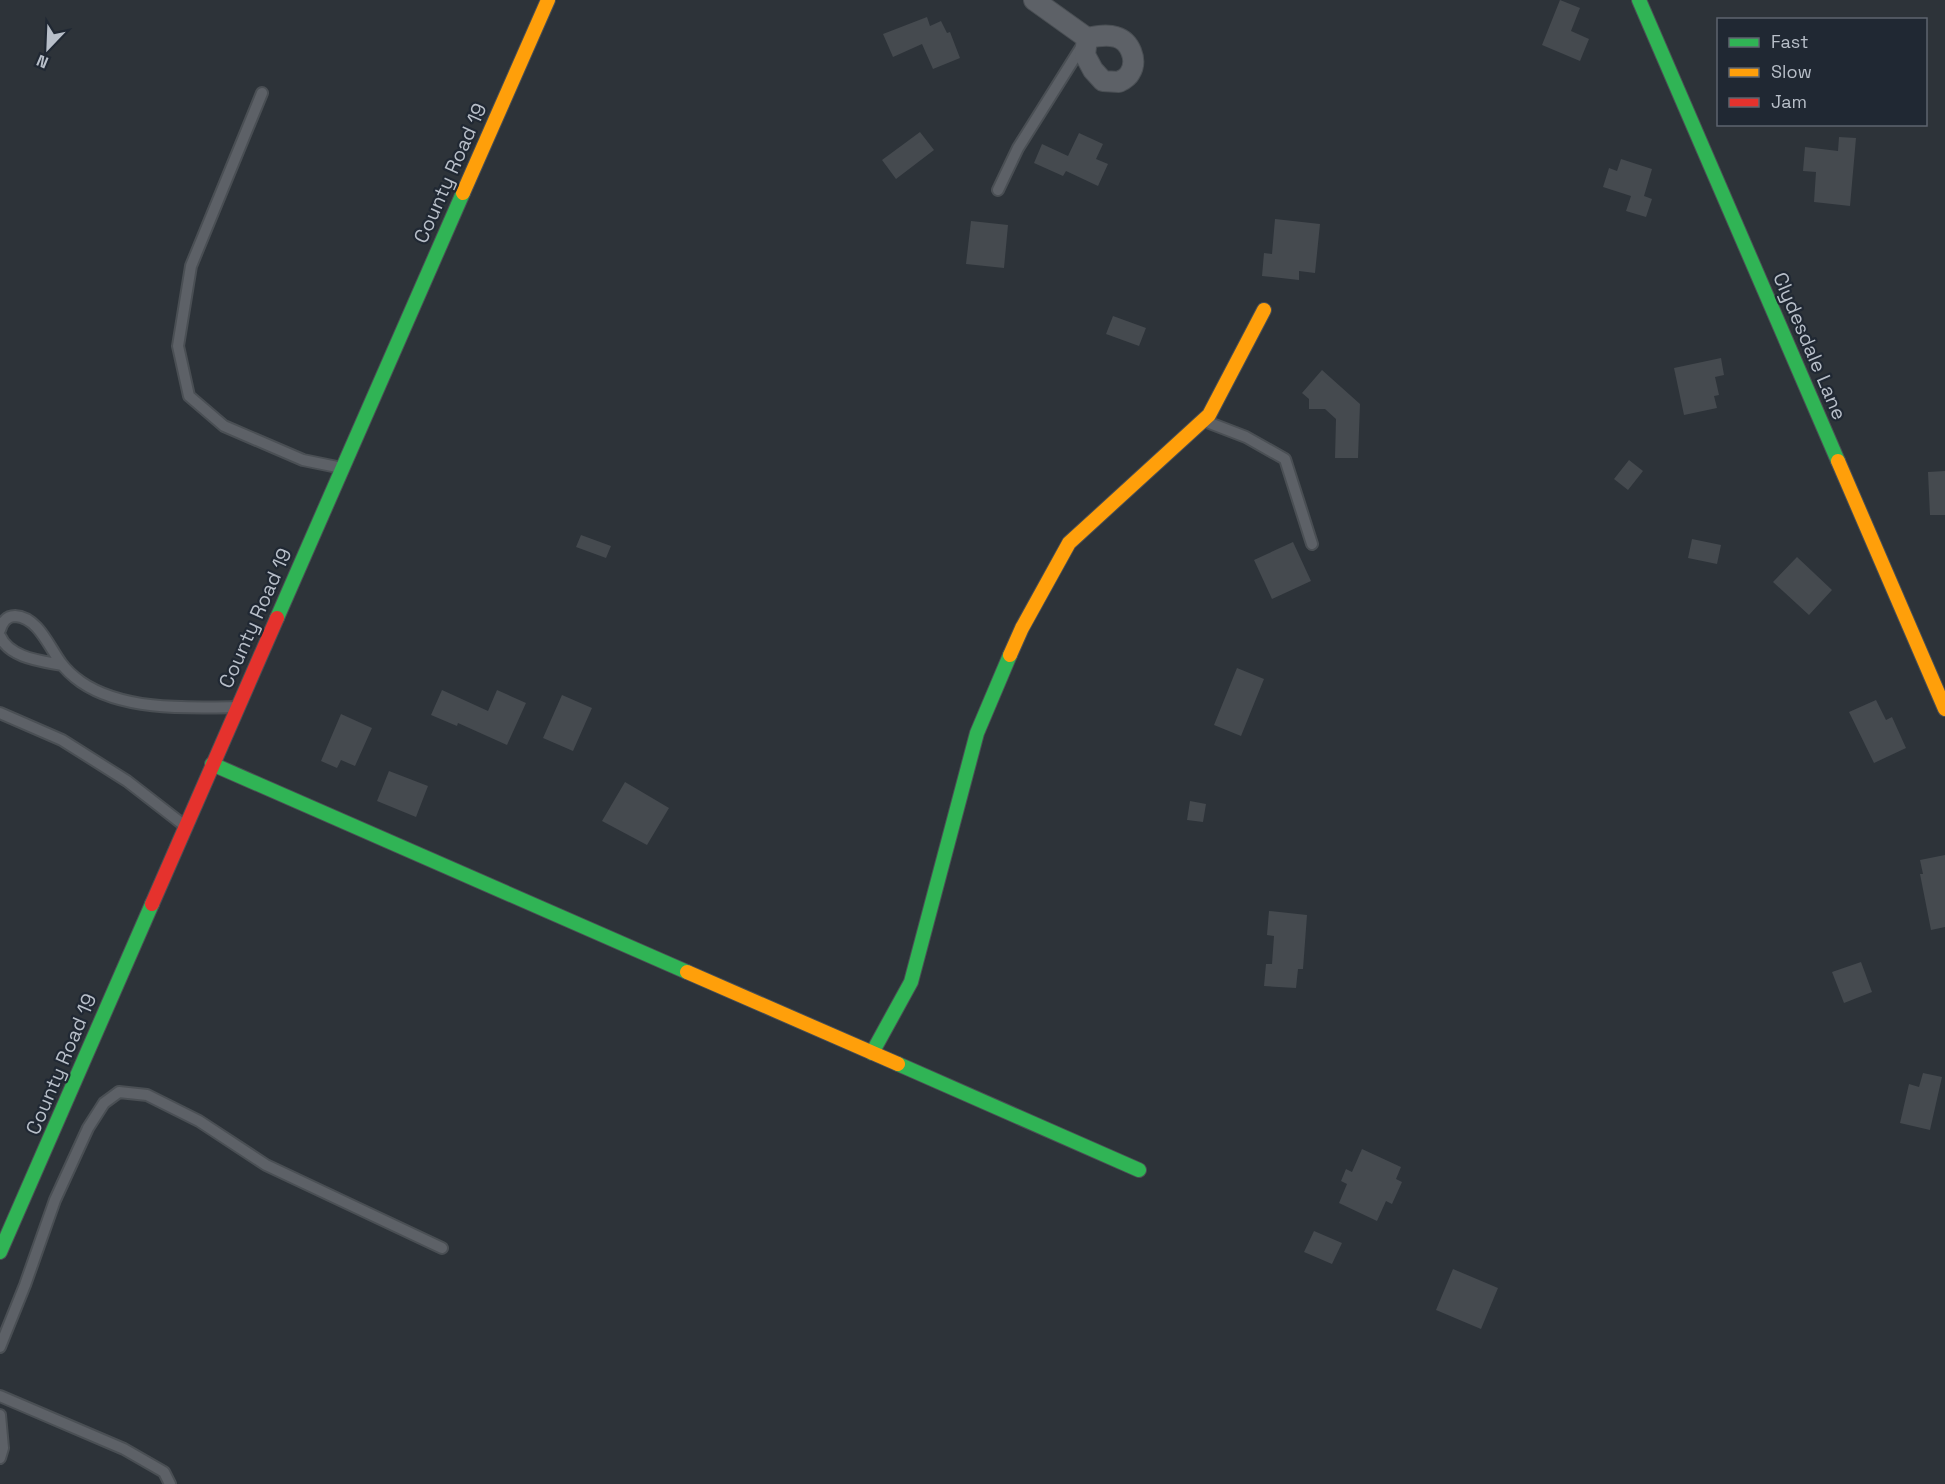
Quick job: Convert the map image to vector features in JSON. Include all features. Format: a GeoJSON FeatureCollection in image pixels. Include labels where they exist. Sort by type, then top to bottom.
{"type":"FeatureCollection","features":[{"type":"Feature","properties":{"kind":"street","name":"County Road 19"},"geometry":{"type":"LineString","coordinates":[[1,1246],[548,0]]}},
{"type":"Feature","properties":{"kind":"street"},"geometry":{"type":"LineString","coordinates":[[1034,0],[1087,38]]}},
{"type":"Feature","properties":{"kind":"street","name":"Clydesdale Lane"},"geometry":{"type":"LineString","coordinates":[[1639,0],[1940,681],[1945,709]]}},
{"type":"Feature","properties":{"kind":"street"},"geometry":{"type":"LineString","coordinates":[[872,1053],[911,982],[977,733],[1022,628],[1069,543],[1209,415],[1264,310]]}},
{"type":"Feature","properties":{"kind":"street"},"geometry":{"type":"LineString","coordinates":[[212,764],[1138,1170]]}},
{"type":"Feature","properties":{"kind":"lane"},"geometry":{"type":"LineString","coordinates":[[998,190],[1018,148],[1087,38]]}},
{"type":"Feature","properties":{"kind":"lane"},"geometry":{"type":"LineString","coordinates":[[262,93],[191,266],[178,346],[189,396],[224,426],[303,460],[342,468]]}},
{"type":"Feature","properties":{"kind":"lane"},"geometry":{"type":"LineString","coordinates":[[1203,420],[1246,437],[1285,459],[1312,544]]}},
{"type":"Feature","properties":{"kind":"lane"},"geometry":{"type":"LineString","coordinates":[[0,630],[6,619],[12,616],[31,621],[62,666],[81,682],[110,696],[127,701],[194,708],[237,707]]}},
{"type":"Feature","properties":{"kind":"lane"},"geometry":{"type":"LineString","coordinates":[[0,636],[7,647],[16,652],[62,666]]}},
{"type":"Feature","properties":{"kind":"lane"},"geometry":{"type":"LineString","coordinates":[[0,713],[63,740],[127,781],[185,826]]}},
{"type":"Feature","properties":{"kind":"lane"},"geometry":{"type":"LineString","coordinates":[[0,1347],[55,1200],[83,1138],[104,1102],[119,1092],[147,1095],[199,1121],[266,1165],[441,1248]]}},
{"type":"Feature","properties":{"kind":"lane"},"geometry":{"type":"LineString","coordinates":[[0,1396],[124,1449],[164,1472],[170,1484]]}},
{"type":"Feature","properties":{"kind":"lane"},"geometry":{"type":"LineString","coordinates":[[0,1415],[3,1448],[0,1458]]}},
{"type":"Feature","properties":{"kind":"building"},"geometry":{"type":"Polygon","coordinates":[[[1560,0],[1580,8],[1571,31],[1589,39],[1580,61],[1542,45],[1560,0]]]}},
{"type":"Feature","properties":{"kind":"building"},"geometry":{"type":"Polygon","coordinates":[[[927,17],[930,26],[941,21],[947,33],[950,32],[960,58],[933,69],[922,44],[893,57],[883,34],[927,17]]]}},
{"type":"Feature","properties":{"kind":"building"},"geometry":{"type":"Polygon","coordinates":[[[920,132],[934,150],[896,179],[882,160],[920,132]]]}},
{"type":"Feature","properties":{"kind":"building"},"geometry":{"type":"Polygon","coordinates":[[[1079,133],[1103,144],[1096,159],[1108,164],[1098,186],[1066,171],[1063,176],[1034,163],[1042,144],[1068,156],[1079,133]]]}},
{"type":"Feature","properties":{"kind":"building"},"geometry":{"type":"Polygon","coordinates":[[[1839,137],[1856,138],[1850,206],[1814,202],[1816,172],[1803,171],[1805,147],[1838,151],[1839,137]]]}},
{"type":"Feature","properties":{"kind":"building"},"geometry":{"type":"Polygon","coordinates":[[[1621,159],[1652,169],[1644,196],[1652,199],[1646,217],[1626,211],[1631,196],[1603,187],[1609,168],[1617,171],[1621,159]]]}},
{"type":"Feature","properties":{"kind":"building"},"geometry":{"type":"Polygon","coordinates":[[[1275,219],[1320,224],[1315,273],[1299,271],[1299,280],[1262,276],[1264,253],[1272,254],[1275,219]]]}},
{"type":"Feature","properties":{"kind":"building"},"geometry":{"type":"Polygon","coordinates":[[[971,221],[1008,225],[1004,268],[966,264],[971,221]]]}},
{"type":"Feature","properties":{"kind":"building"},"geometry":{"type":"Polygon","coordinates":[[[1113,316],[1146,328],[1139,346],[1106,334],[1113,316]]]}},
{"type":"Feature","properties":{"kind":"building"},"geometry":{"type":"Polygon","coordinates":[[[1721,358],[1724,375],[1715,377],[1719,395],[1714,396],[1717,408],[1684,415],[1674,368],[1721,358]]]}},
{"type":"Feature","properties":{"kind":"building"},"geometry":{"type":"Polygon","coordinates":[[[1322,370],[1360,404],[1358,458],[1335,458],[1336,419],[1325,409],[1309,409],[1309,399],[1302,393],[1322,370]]]}},
{"type":"Feature","properties":{"kind":"building"},"geometry":{"type":"Polygon","coordinates":[[[1629,460],[1643,471],[1628,490],[1614,479],[1629,460]]]}},
{"type":"Feature","properties":{"kind":"building"},"geometry":{"type":"Polygon","coordinates":[[[1945,471],[1945,515],[1930,515],[1928,472],[1945,471]]]}},
{"type":"Feature","properties":{"kind":"building"},"geometry":{"type":"Polygon","coordinates":[[[581,535],[611,546],[606,558],[576,547],[581,535]]]}},
{"type":"Feature","properties":{"kind":"building"},"geometry":{"type":"Polygon","coordinates":[[[1692,539],[1721,545],[1717,564],[1688,558],[1692,539]]]}},
{"type":"Feature","properties":{"kind":"building"},"geometry":{"type":"Polygon","coordinates":[[[1293,542],[1311,581],[1272,599],[1254,560],[1293,542]]]}},
{"type":"Feature","properties":{"kind":"building"},"geometry":{"type":"Polygon","coordinates":[[[1797,557],[1832,590],[1809,615],[1773,582],[1797,557]]]}},
{"type":"Feature","properties":{"kind":"building"},"geometry":{"type":"Polygon","coordinates":[[[1237,668],[1264,679],[1241,736],[1214,725],[1237,668]]]}},
{"type":"Feature","properties":{"kind":"building"},"geometry":{"type":"Polygon","coordinates":[[[442,690],[488,711],[497,690],[526,703],[507,745],[458,723],[457,726],[431,715],[442,690]]]}},
{"type":"Feature","properties":{"kind":"building"},"geometry":{"type":"Polygon","coordinates":[[[562,695],[592,708],[573,751],[543,738],[562,695]]]}},
{"type":"Feature","properties":{"kind":"building"},"geometry":{"type":"Polygon","coordinates":[[[1876,700],[1886,720],[1892,717],[1906,748],[1874,763],[1849,712],[1876,700]]]}},
{"type":"Feature","properties":{"kind":"building"},"geometry":{"type":"Polygon","coordinates":[[[341,714],[372,728],[355,766],[341,760],[337,768],[321,761],[341,714]]]}},
{"type":"Feature","properties":{"kind":"building"},"geometry":{"type":"Polygon","coordinates":[[[389,771],[428,786],[416,817],[377,801],[389,771]]]}},
{"type":"Feature","properties":{"kind":"building"},"geometry":{"type":"Polygon","coordinates":[[[625,782],[669,808],[647,845],[602,821],[625,782]]]}},
{"type":"Feature","properties":{"kind":"building"},"geometry":{"type":"Polygon","coordinates":[[[1190,801],[1206,804],[1203,822],[1187,820],[1190,801]]]}},
{"type":"Feature","properties":{"kind":"building"},"geometry":{"type":"Polygon","coordinates":[[[1945,855],[1945,927],[1931,930],[1920,874],[1923,874],[1920,860],[1945,855]]]}},
{"type":"Feature","properties":{"kind":"building"},"geometry":{"type":"Polygon","coordinates":[[[1269,911],[1307,915],[1303,969],[1298,969],[1296,988],[1264,986],[1266,964],[1272,964],[1274,936],[1267,935],[1269,911]]]}},
{"type":"Feature","properties":{"kind":"building"},"geometry":{"type":"Polygon","coordinates":[[[1861,962],[1872,992],[1844,1003],[1832,972],[1861,962]]]}},
{"type":"Feature","properties":{"kind":"building"},"geometry":{"type":"Polygon","coordinates":[[[1923,1073],[1942,1077],[1930,1130],[1900,1123],[1909,1084],[1919,1087],[1923,1073]]]}},
{"type":"Feature","properties":{"kind":"building"},"geometry":{"type":"Polygon","coordinates":[[[1362,1149],[1401,1167],[1396,1179],[1402,1182],[1392,1204],[1386,1201],[1377,1221],[1339,1203],[1347,1184],[1341,1181],[1346,1169],[1352,1172],[1362,1149]]]}},
{"type":"Feature","properties":{"kind":"building"},"geometry":{"type":"Polygon","coordinates":[[[1314,1231],[1342,1243],[1332,1264],[1304,1252],[1314,1231]]]}},
{"type":"Feature","properties":{"kind":"building"},"geometry":{"type":"Polygon","coordinates":[[[1453,1269],[1498,1288],[1481,1329],[1436,1310],[1453,1269]]]}},
{"type":"Feature","properties":{"kind":"traffic: fast"},"geometry":{"type":"LineString","coordinates":[[1639,0],[1838,461]]}},
{"type":"Feature","properties":{"kind":"traffic: fast"},"geometry":{"type":"LineString","coordinates":[[277,618],[463,193]]}},
{"type":"Feature","properties":{"kind":"traffic: fast"},"geometry":{"type":"LineString","coordinates":[[872,1053],[911,982],[977,733],[1010,655]]}},
{"type":"Feature","properties":{"kind":"traffic: fast"},"geometry":{"type":"LineString","coordinates":[[212,764],[687,972]]}},
{"type":"Feature","properties":{"kind":"traffic: fast"},"geometry":{"type":"LineString","coordinates":[[0,1252],[152,904]]}},
{"type":"Feature","properties":{"kind":"traffic: fast"},"geometry":{"type":"LineString","coordinates":[[898,1064],[1139,1170]]}},
{"type":"Feature","properties":{"kind":"traffic: slow"},"geometry":{"type":"LineString","coordinates":[[463,193],[548,0]]}},
{"type":"Feature","properties":{"kind":"traffic: slow"},"geometry":{"type":"LineString","coordinates":[[1010,655],[1022,628],[1069,543],[1209,415],[1264,310]]}},
{"type":"Feature","properties":{"kind":"traffic: slow"},"geometry":{"type":"LineString","coordinates":[[1838,461],[1945,709]]}},
{"type":"Feature","properties":{"kind":"traffic: slow"},"geometry":{"type":"LineString","coordinates":[[687,972],[898,1064]]}},
{"type":"Feature","properties":{"kind":"traffic: jam"},"geometry":{"type":"LineString","coordinates":[[152,904],[277,618]]}}]}
